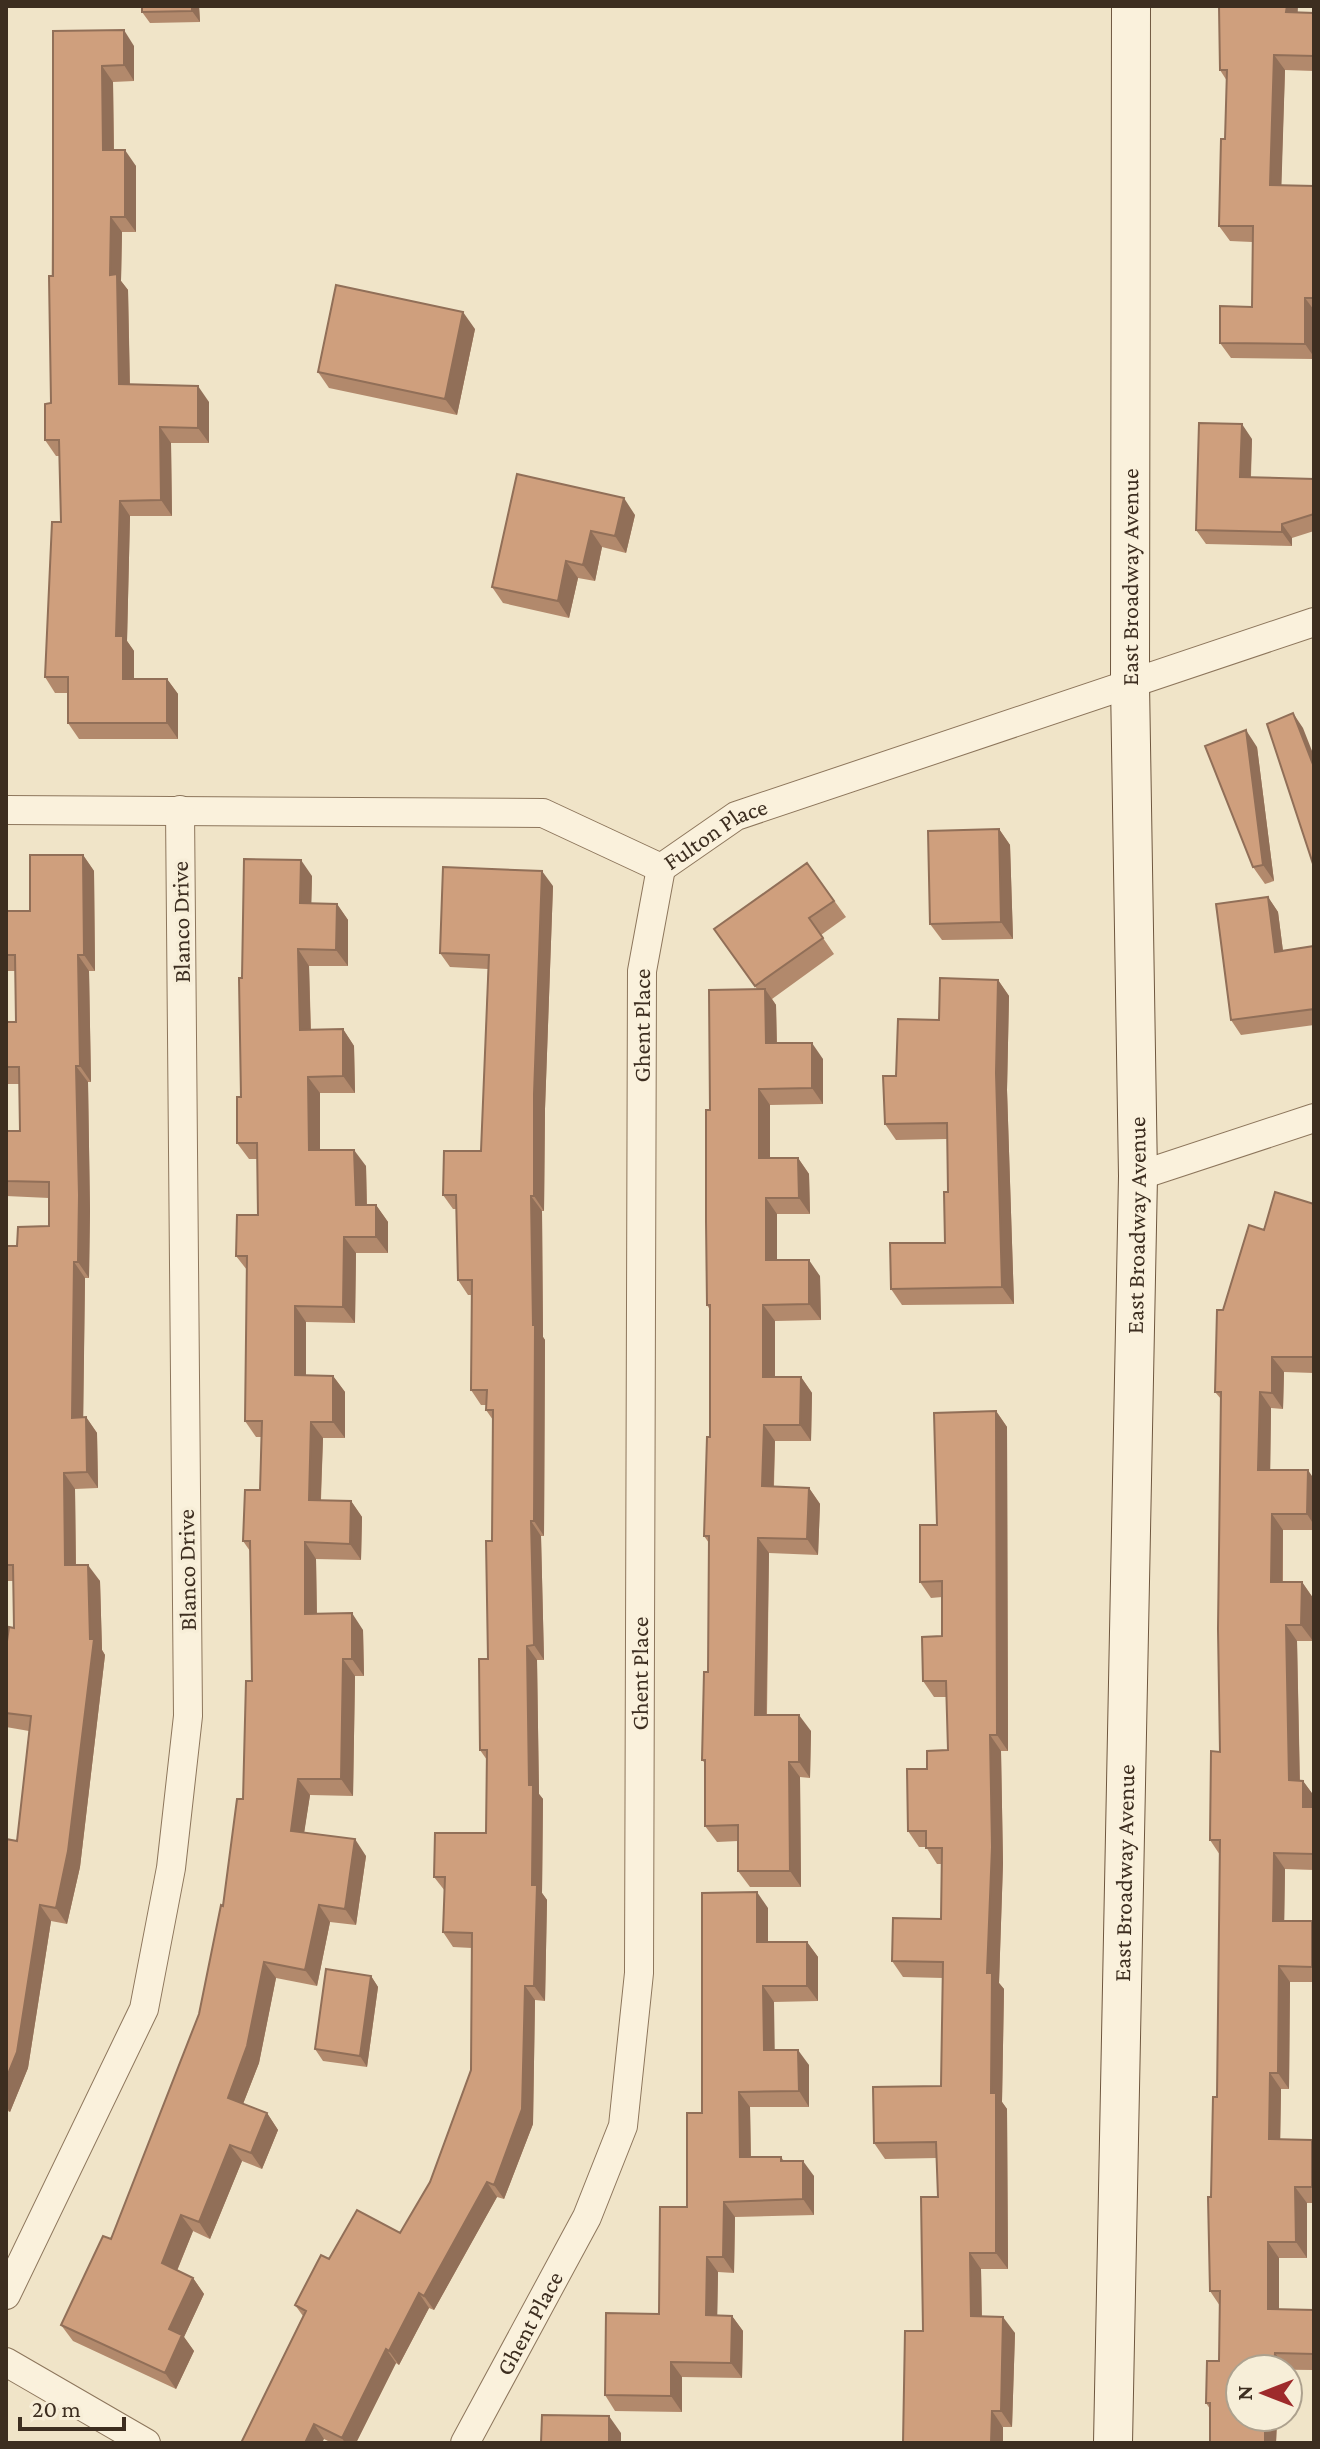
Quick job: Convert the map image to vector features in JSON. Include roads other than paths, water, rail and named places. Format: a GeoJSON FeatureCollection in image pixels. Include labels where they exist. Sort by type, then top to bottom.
{"type":"FeatureCollection","features":[{"type":"Feature","properties":{"kind":"street","name":"East Broadway Avenue"},"geometry":{"type":"LineString","coordinates":[[1113,2443],[1138,1176],[1130,683],[1131,6]]}},
{"type":"Feature","properties":{"kind":"street","name":"Fulton Place"},"geometry":{"type":"LineString","coordinates":[[6,810],[543,813],[661,868],[736,816],[1314,622]]}},
{"type":"Feature","properties":{"kind":"street","name":"Blanco Drive"},"geometry":{"type":"LineString","coordinates":[[6,2295],[144,2009],[173,1853],[188,1716],[180,810]]}},
{"type":"Feature","properties":{"kind":"street","name":"Ghent Place"},"geometry":{"type":"LineString","coordinates":[[465,2443],[587,2217],[623,2126],[639,1973],[642,971],[661,868]]}},
{"type":"Feature","properties":{"kind":"street"},"geometry":{"type":"LineString","coordinates":[[1138,1176],[1314,1118]]}},
{"type":"Feature","properties":{"kind":"street"},"geometry":{"type":"LineString","coordinates":[[6,2362],[146,2443]]}}]}
